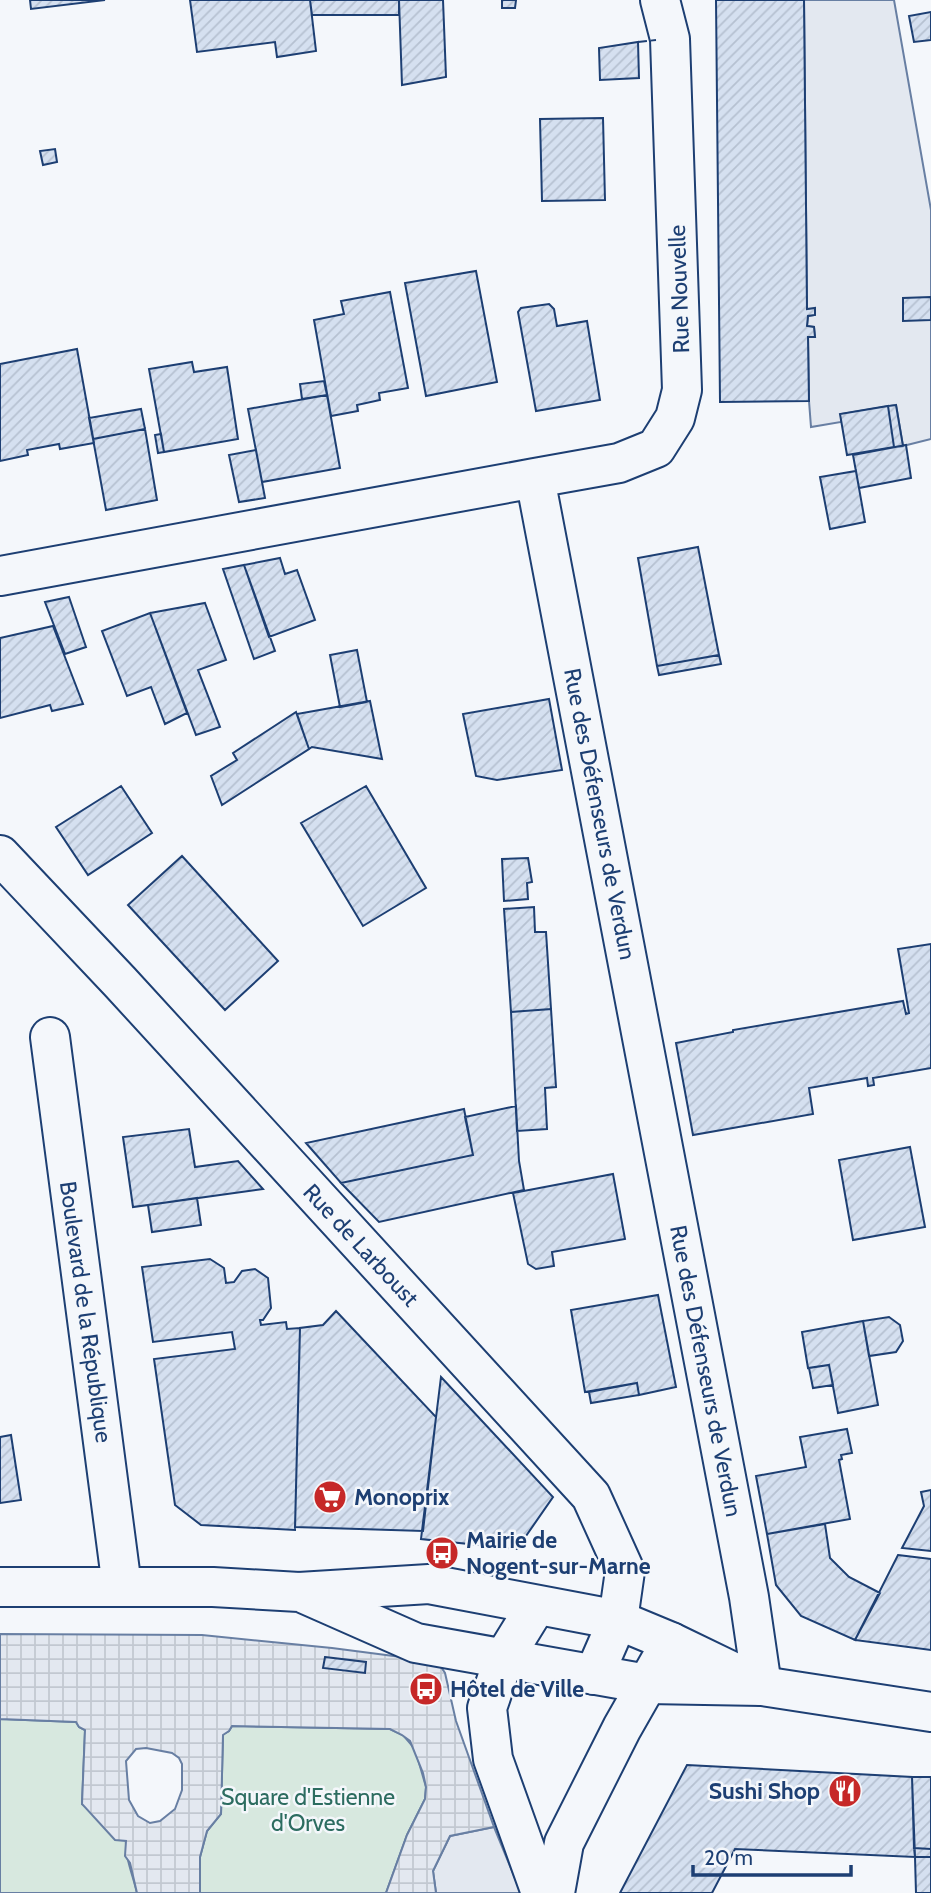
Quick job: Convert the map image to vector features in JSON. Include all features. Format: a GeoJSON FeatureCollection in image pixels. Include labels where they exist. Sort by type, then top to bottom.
{"type":"FeatureCollection","features":[{"type":"Feature","properties":{"kind":"street","name":"Rue Nouvelle"},"geometry":{"type":"LineString","coordinates":[[535,478],[619,463],[656,448],[675,418],[682,390],[670,39],[660,0]]}},
{"type":"Feature","properties":{"kind":"street"},"geometry":{"type":"LineString","coordinates":[[0,576],[535,478]]}},
{"type":"Feature","properties":{"kind":"street","name":"Rue des Défenseurs de Verdun"},"geometry":{"type":"LineString","coordinates":[[535,478],[744,1570],[762,1686]]}},
{"type":"Feature","properties":{"kind":"street","name":"Rue de Larboust"},"geometry":{"type":"LineString","coordinates":[[0,855],[120,982],[591,1496],[625,1571],[618,1620],[594,1675]]}},
{"type":"Feature","properties":{"kind":"street","name":"Boulevard de la République"},"geometry":{"type":"LineString","coordinates":[[50,1037],[121,1587]]}},
{"type":"Feature","properties":{"kind":"street"},"geometry":{"type":"LineString","coordinates":[[0,1587],[213,1587],[299,1592],[429,1584],[618,1620],[762,1686]]}},
{"type":"Feature","properties":{"kind":"street"},"geometry":{"type":"LineString","coordinates":[[299,1592],[416,1643],[647,1684],[762,1686],[931,1712]]}},
{"type":"Feature","properties":{"kind":"street"},"geometry":{"type":"LineString","coordinates":[[536,1606],[504,1658],[487,1708],[493,1759],[541,1893]]}},
{"type":"Feature","properties":{"kind":"street"},"geometry":{"type":"LineString","coordinates":[[555,1893],[564,1843],[671,1642]]}},
{"type":"Feature","properties":{"kind":"green space"},"geometry":{"type":"Polygon","coordinates":[[[0,1719],[76,1722],[85,1730],[82,1804],[126,1840],[128,1860],[137,1893],[0,1893],[0,1719]]]}},
{"type":"Feature","properties":{"kind":"green space","name":"Square d'Estienne d'Orves"},"geometry":{"type":"Polygon","coordinates":[[[232,1726],[390,1729],[403,1735],[415,1749],[426,1787],[425,1799],[407,1835],[386,1893],[200,1893],[200,1857],[207,1831],[221,1814],[223,1734],[232,1726]]]}},
{"type":"Feature","properties":{"kind":"shaded area"},"geometry":{"type":"Polygon","coordinates":[[[804,0],[894,0],[931,210],[931,439],[903,446],[896,405],[841,414],[841,422],[811,427],[808,337],[815,337],[814,327],[807,326],[808,316],[815,315],[815,309],[807,309],[804,0]]]}},
{"type":"Feature","properties":{"kind":"shaded area"},"geometry":{"type":"Polygon","coordinates":[[[0,1634],[202,1635],[432,1661],[439,1664],[445,1673],[456,1721],[494,1827],[450,1836],[433,1871],[436,1893],[386,1893],[407,1835],[425,1799],[423,1773],[410,1741],[390,1729],[232,1726],[223,1735],[221,1814],[207,1831],[200,1857],[200,1893],[137,1893],[130,1863],[125,1856],[126,1841],[115,1840],[82,1804],[85,1730],[76,1722],[0,1719],[0,1634]],[[136,1749],[126,1761],[129,1800],[138,1816],[150,1823],[160,1821],[175,1809],[182,1790],[182,1764],[172,1753],[136,1749]]]}},
{"type":"Feature","properties":{"kind":"shaded area"},"geometry":{"type":"Polygon","coordinates":[[[494,1827],[521,1893],[436,1893],[433,1871],[450,1836],[494,1827]]]}},
{"type":"Feature","properties":{"kind":"building"},"geometry":{"type":"Polygon","coordinates":[[[30,0],[105,0],[31,9],[30,0]]]}},
{"type":"Feature","properties":{"kind":"building"},"geometry":{"type":"Polygon","coordinates":[[[190,0],[310,0],[316,51],[277,57],[275,42],[197,52],[190,0]]]}},
{"type":"Feature","properties":{"kind":"building"},"geometry":{"type":"Polygon","coordinates":[[[310,0],[399,0],[399,15],[312,15],[310,0]]]}},
{"type":"Feature","properties":{"kind":"building"},"geometry":{"type":"Polygon","coordinates":[[[399,0],[443,0],[446,77],[402,85],[399,0]]]}},
{"type":"Feature","properties":{"kind":"building"},"geometry":{"type":"Polygon","coordinates":[[[502,0],[516,0],[515,8],[502,8],[502,0]]]}},
{"type":"Feature","properties":{"kind":"building"},"geometry":{"type":"Polygon","coordinates":[[[716,0],[804,0],[807,309],[815,308],[815,315],[808,316],[807,326],[814,327],[815,337],[808,337],[809,401],[720,402],[716,0]]]}},
{"type":"Feature","properties":{"kind":"building"},"geometry":{"type":"Polygon","coordinates":[[[931,12],[931,40],[914,42],[909,16],[931,12]]]}},
{"type":"Feature","properties":{"kind":"building"},"geometry":{"type":"Polygon","coordinates":[[[638,42],[639,78],[600,80],[599,48],[638,42]]]}},
{"type":"Feature","properties":{"kind":"building"},"geometry":{"type":"Polygon","coordinates":[[[603,118],[605,200],[542,201],[540,119],[603,118]]]}},
{"type":"Feature","properties":{"kind":"building"},"geometry":{"type":"Polygon","coordinates":[[[55,149],[57,162],[43,165],[40,151],[55,149]]]}},
{"type":"Feature","properties":{"kind":"building"},"geometry":{"type":"Polygon","coordinates":[[[476,271],[497,382],[426,396],[405,283],[476,271]]]}},
{"type":"Feature","properties":{"kind":"building"},"geometry":{"type":"Polygon","coordinates":[[[390,292],[408,388],[379,393],[380,400],[357,405],[358,411],[331,416],[314,320],[344,314],[341,301],[390,292]]]}},
{"type":"Feature","properties":{"kind":"building"},"geometry":{"type":"Polygon","coordinates":[[[931,297],[931,320],[903,321],[903,298],[931,297]]]}},
{"type":"Feature","properties":{"kind":"building"},"geometry":{"type":"Polygon","coordinates":[[[549,304],[554,309],[557,326],[587,321],[600,400],[536,411],[518,312],[521,308],[549,304]]]}},
{"type":"Feature","properties":{"kind":"building"},"geometry":{"type":"Polygon","coordinates":[[[77,349],[94,443],[60,449],[59,444],[27,450],[28,455],[0,461],[0,364],[77,349]]]}},
{"type":"Feature","properties":{"kind":"building"},"geometry":{"type":"Polygon","coordinates":[[[192,362],[194,372],[227,367],[238,439],[164,452],[149,369],[192,362]]]}},
{"type":"Feature","properties":{"kind":"building"},"geometry":{"type":"Polygon","coordinates":[[[324,381],[327,395],[302,399],[300,384],[324,381]]]}},
{"type":"Feature","properties":{"kind":"building"},"geometry":{"type":"Polygon","coordinates":[[[327,395],[340,468],[262,482],[248,409],[327,395]]]}},
{"type":"Feature","properties":{"kind":"building"},"geometry":{"type":"Polygon","coordinates":[[[896,405],[903,446],[894,447],[888,406],[896,405]]]}},
{"type":"Feature","properties":{"kind":"building"},"geometry":{"type":"Polygon","coordinates":[[[888,406],[894,447],[847,455],[840,414],[888,406]]]}},
{"type":"Feature","properties":{"kind":"building"},"geometry":{"type":"Polygon","coordinates":[[[141,409],[145,429],[93,439],[89,418],[141,409]]]}},
{"type":"Feature","properties":{"kind":"building"},"geometry":{"type":"Polygon","coordinates":[[[145,429],[157,500],[106,510],[93,439],[145,429]]]}},
{"type":"Feature","properties":{"kind":"building"},"geometry":{"type":"Polygon","coordinates":[[[161,434],[164,452],[158,453],[155,435],[161,434]]]}},
{"type":"Feature","properties":{"kind":"building"},"geometry":{"type":"Polygon","coordinates":[[[906,445],[911,478],[859,488],[853,455],[906,445]]]}},
{"type":"Feature","properties":{"kind":"building"},"geometry":{"type":"Polygon","coordinates":[[[256,450],[265,498],[239,502],[229,455],[256,450]]]}},
{"type":"Feature","properties":{"kind":"building"},"geometry":{"type":"Polygon","coordinates":[[[856,471],[865,522],[830,529],[820,477],[856,471]]]}},
{"type":"Feature","properties":{"kind":"building"},"geometry":{"type":"Polygon","coordinates":[[[698,547],[719,655],[657,666],[638,558],[698,547]]]}},
{"type":"Feature","properties":{"kind":"building"},"geometry":{"type":"Polygon","coordinates":[[[280,558],[285,574],[297,570],[315,620],[269,637],[244,565],[280,558]]]}},
{"type":"Feature","properties":{"kind":"building"},"geometry":{"type":"Polygon","coordinates":[[[244,565],[275,651],[254,659],[223,569],[244,565]]]}},
{"type":"Feature","properties":{"kind":"building"},"geometry":{"type":"Polygon","coordinates":[[[69,597],[86,647],[65,654],[45,602],[69,597]]]}},
{"type":"Feature","properties":{"kind":"building"},"geometry":{"type":"Polygon","coordinates":[[[205,603],[226,660],[198,670],[220,727],[196,735],[150,613],[205,603]]]}},
{"type":"Feature","properties":{"kind":"building"},"geometry":{"type":"Polygon","coordinates":[[[150,613],[187,713],[165,724],[151,687],[127,696],[102,631],[150,613]]]}},
{"type":"Feature","properties":{"kind":"building"},"geometry":{"type":"Polygon","coordinates":[[[53,626],[83,704],[52,711],[50,705],[0,718],[0,638],[53,626]]]}},
{"type":"Feature","properties":{"kind":"building"},"geometry":{"type":"Polygon","coordinates":[[[357,650],[367,702],[340,707],[330,655],[357,650]]]}},
{"type":"Feature","properties":{"kind":"building"},"geometry":{"type":"Polygon","coordinates":[[[719,655],[721,664],[659,675],[657,666],[719,655]]]}},
{"type":"Feature","properties":{"kind":"building"},"geometry":{"type":"Polygon","coordinates":[[[549,699],[562,770],[497,780],[476,776],[463,714],[549,699]]]}},
{"type":"Feature","properties":{"kind":"building"},"geometry":{"type":"Polygon","coordinates":[[[370,701],[382,759],[312,747],[309,749],[297,714],[370,701]]]}},
{"type":"Feature","properties":{"kind":"building"},"geometry":{"type":"Polygon","coordinates":[[[296,712],[309,749],[222,805],[211,776],[237,760],[233,753],[296,712]]]}},
{"type":"Feature","properties":{"kind":"building"},"geometry":{"type":"Polygon","coordinates":[[[121,786],[152,833],[88,875],[56,827],[121,786]]]}},
{"type":"Feature","properties":{"kind":"building"},"geometry":{"type":"Polygon","coordinates":[[[366,786],[426,888],[363,926],[301,823],[366,786]]]}},
{"type":"Feature","properties":{"kind":"building"},"geometry":{"type":"Polygon","coordinates":[[[182,856],[278,961],[225,1010],[128,905],[182,856]]]}},
{"type":"Feature","properties":{"kind":"building"},"geometry":{"type":"Polygon","coordinates":[[[528,858],[532,882],[527,883],[528,899],[504,901],[502,859],[528,858]]]}},
{"type":"Feature","properties":{"kind":"building"},"geometry":{"type":"Polygon","coordinates":[[[534,907],[535,932],[546,932],[551,1009],[511,1012],[504,909],[534,907]]]}},
{"type":"Feature","properties":{"kind":"building"},"geometry":{"type":"Polygon","coordinates":[[[931,944],[931,1068],[873,1078],[874,1085],[868,1086],[867,1078],[809,1088],[813,1114],[693,1135],[676,1043],[733,1030],[903,1001],[906,1014],[909,1013],[898,949],[931,944]]]}},
{"type":"Feature","properties":{"kind":"building"},"geometry":{"type":"Polygon","coordinates":[[[551,1009],[556,1087],[545,1088],[547,1129],[517,1131],[511,1012],[551,1009]]]}},
{"type":"Feature","properties":{"kind":"building"},"geometry":{"type":"Polygon","coordinates":[[[516,1106],[519,1161],[524,1190],[379,1222],[341,1183],[473,1155],[465,1117],[516,1106]]]}},
{"type":"Feature","properties":{"kind":"building"},"geometry":{"type":"Polygon","coordinates":[[[464,1109],[473,1155],[341,1183],[306,1143],[464,1109]]]}},
{"type":"Feature","properties":{"kind":"building"},"geometry":{"type":"Polygon","coordinates":[[[189,1129],[195,1167],[238,1161],[263,1189],[133,1207],[123,1137],[189,1129]]]}},
{"type":"Feature","properties":{"kind":"building"},"geometry":{"type":"Polygon","coordinates":[[[910,1147],[925,1227],[853,1240],[839,1160],[910,1147]]]}},
{"type":"Feature","properties":{"kind":"building"},"geometry":{"type":"Polygon","coordinates":[[[613,1174],[625,1239],[552,1252],[554,1266],[536,1269],[528,1264],[513,1193],[613,1174]]]}},
{"type":"Feature","properties":{"kind":"building"},"geometry":{"type":"Polygon","coordinates":[[[197,1198],[201,1225],[152,1232],[148,1205],[197,1198]]]}},
{"type":"Feature","properties":{"kind":"building"},"geometry":{"type":"Polygon","coordinates":[[[210,1259],[224,1268],[226,1283],[234,1282],[242,1271],[255,1269],[268,1278],[271,1308],[263,1320],[260,1320],[261,1325],[286,1322],[287,1329],[300,1328],[295,1530],[201,1525],[175,1505],[154,1359],[235,1349],[232,1332],[153,1342],[142,1267],[210,1259]]]}},
{"type":"Feature","properties":{"kind":"building"},"geometry":{"type":"Polygon","coordinates":[[[658,1295],[676,1387],[639,1395],[637,1383],[585,1392],[571,1310],[658,1295]]]}},
{"type":"Feature","properties":{"kind":"building"},"geometry":{"type":"Polygon","coordinates":[[[336,1311],[436,1417],[423,1531],[295,1527],[300,1328],[323,1325],[336,1311]]]}},
{"type":"Feature","properties":{"kind":"building"},"geometry":{"type":"Polygon","coordinates":[[[889,1317],[900,1325],[903,1341],[896,1352],[869,1356],[863,1321],[889,1317]]]}},
{"type":"Feature","properties":{"kind":"building"},"geometry":{"type":"Polygon","coordinates":[[[863,1321],[878,1405],[838,1413],[829,1365],[808,1368],[802,1332],[863,1321]]]}},
{"type":"Feature","properties":{"kind":"building"},"geometry":{"type":"Polygon","coordinates":[[[829,1365],[833,1385],[813,1388],[809,1368],[829,1365]]]}},
{"type":"Feature","properties":{"kind":"building"},"geometry":{"type":"Polygon","coordinates":[[[441,1377],[553,1497],[517,1549],[421,1539],[441,1377]]]}},
{"type":"Feature","properties":{"kind":"building"},"geometry":{"type":"Polygon","coordinates":[[[637,1383],[639,1395],[591,1403],[589,1392],[637,1383]]]}},
{"type":"Feature","properties":{"kind":"building"},"geometry":{"type":"Polygon","coordinates":[[[847,1429],[852,1453],[841,1455],[842,1459],[839,1460],[850,1519],[767,1534],[756,1476],[806,1467],[800,1437],[847,1429]]]}},
{"type":"Feature","properties":{"kind":"building"},"geometry":{"type":"Polygon","coordinates":[[[11,1435],[21,1500],[0,1503],[0,1437],[11,1435]]]}},
{"type":"Feature","properties":{"kind":"building"},"geometry":{"type":"Polygon","coordinates":[[[931,1490],[931,1551],[902,1548],[924,1506],[921,1492],[931,1490]]]}},
{"type":"Feature","properties":{"kind":"building"},"geometry":{"type":"Polygon","coordinates":[[[825,1524],[830,1558],[849,1577],[880,1593],[855,1640],[801,1616],[776,1585],[767,1534],[825,1524]]]}},
{"type":"Feature","properties":{"kind":"building"},"geometry":{"type":"Polygon","coordinates":[[[898,1555],[931,1559],[931,1650],[855,1640],[898,1555]]]}},
{"type":"Feature","properties":{"kind":"building"},"geometry":{"type":"Polygon","coordinates":[[[325,1657],[366,1662],[365,1673],[323,1668],[325,1657]]]}},
{"type":"Feature","properties":{"kind":"building"},"geometry":{"type":"Polygon","coordinates":[[[687,1765],[912,1777],[915,1857],[735,1849],[712,1893],[620,1893],[687,1765]]]}},
{"type":"Feature","properties":{"kind":"building"},"geometry":{"type":"Polygon","coordinates":[[[912,1777],[931,1777],[931,1849],[914,1848],[912,1777]]]}},
{"type":"Feature","properties":{"kind":"building"},"geometry":{"type":"Polygon","coordinates":[[[914,1848],[931,1849],[931,1857],[915,1857],[914,1848]]]}},
{"type":"Feature","properties":{"kind":"building"},"geometry":{"type":"Polygon","coordinates":[[[915,1857],[931,1857],[931,1893],[916,1893],[915,1857]]]}},
{"type":"Feature","properties":{"kind":"fence"},"geometry":{"type":"LineString","coordinates":[[638,42],[656,40]]}},
{"type":"Feature","properties":{"kind":"place","name":"Monoprix"},"geometry":{"type":"Point","coordinates":[330,1497]}},
{"type":"Feature","properties":{"kind":"place","name":"Mairie de Nogent-sur-Marne"},"geometry":{"type":"Point","coordinates":[442,1553]}},
{"type":"Feature","properties":{"kind":"place","name":"Hôtel de Ville"},"geometry":{"type":"Point","coordinates":[426,1689]}},
{"type":"Feature","properties":{"kind":"place","name":"Sushi Shop"},"geometry":{"type":"Point","coordinates":[845,1791]}}]}
